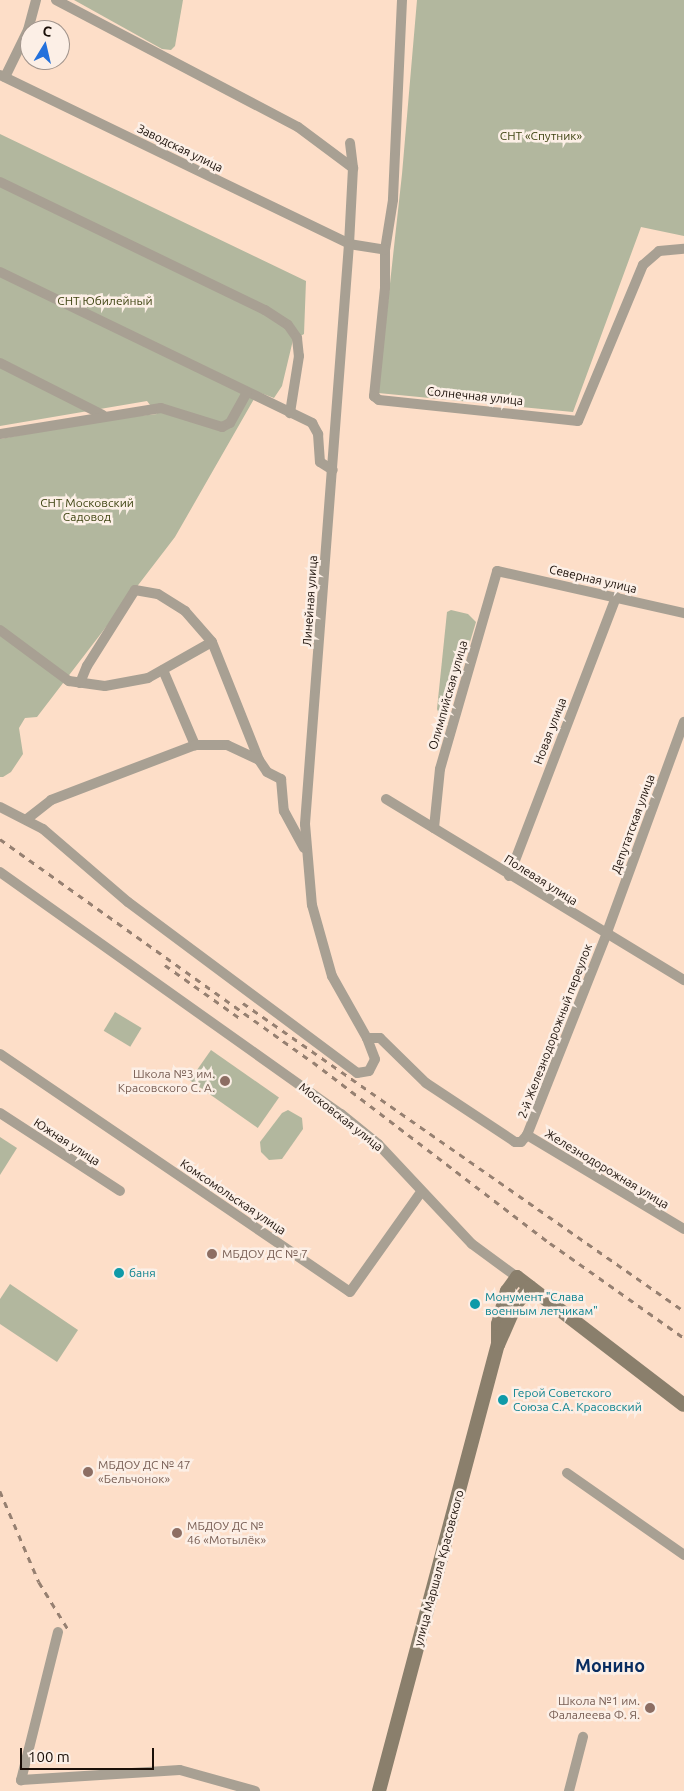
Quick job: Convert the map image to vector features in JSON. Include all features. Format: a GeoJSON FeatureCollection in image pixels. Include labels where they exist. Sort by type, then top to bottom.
{"type":"FeatureCollection","features":[{"type":"Feature","properties":{"kind":"street"},"geometry":{"type":"LineString","coordinates":[[3,76],[28,30],[36,0]]}},
{"type":"Feature","properties":{"kind":"street"},"geometry":{"type":"LineString","coordinates":[[56,0],[298,126],[353,168]]}},
{"type":"Feature","properties":{"kind":"street"},"geometry":{"type":"LineString","coordinates":[[384,250],[393,200],[402,0]]}},
{"type":"Feature","properties":{"kind":"street","name":"Заводская улица"},"geometry":{"type":"LineString","coordinates":[[3,76],[349,244],[384,250]]}},
{"type":"Feature","properties":{"kind":"street","name":"Линейная улица"},"geometry":{"type":"LineString","coordinates":[[350,143],[353,168],[349,244],[305,848],[312,905],[322,945],[346,1006],[372,1039]]}},
{"type":"Feature","properties":{"kind":"street"},"geometry":{"type":"LineString","coordinates":[[0,182],[265,310],[288,325],[297,338],[299,356],[290,413]]}},
{"type":"Feature","properties":{"kind":"street","name":"Солнечная улица"},"geometry":{"type":"LineString","coordinates":[[384,250],[385,288],[372,391],[379,400],[578,421],[643,265],[660,251],[684,249]]}},
{"type":"Feature","properties":{"kind":"street"},"geometry":{"type":"LineString","coordinates":[[0,272],[315,426],[320,462],[332,470]]}},
{"type":"Feature","properties":{"kind":"street"},"geometry":{"type":"LineString","coordinates":[[0,363],[103,415]]}},
{"type":"Feature","properties":{"kind":"street"},"geometry":{"type":"LineString","coordinates":[[0,434],[103,415],[167,408],[222,428],[230,423],[246,392]]}},
{"type":"Feature","properties":{"kind":"street","name":"Северная улица"},"geometry":{"type":"LineString","coordinates":[[497,570],[684,613]]}},
{"type":"Feature","properties":{"kind":"street","name":"Олимпийская улица"},"geometry":{"type":"LineString","coordinates":[[434,828],[440,769],[497,570]]}},
{"type":"Feature","properties":{"kind":"street"},"geometry":{"type":"LineString","coordinates":[[80,683],[87,666],[135,590],[168,599],[203,629],[212,642],[259,760],[267,772],[281,780],[284,811],[305,848]]}},
{"type":"Feature","properties":{"kind":"street","name":"Новая улица"},"geometry":{"type":"LineString","coordinates":[[509,876],[616,597]]}},
{"type":"Feature","properties":{"kind":"street"},"geometry":{"type":"LineString","coordinates":[[0,630],[69,680],[104,686],[148,678],[212,642]]}},
{"type":"Feature","properties":{"kind":"street"},"geometry":{"type":"LineString","coordinates":[[163,670],[195,745]]}},
{"type":"Feature","properties":{"kind":"street","name":"Депутатская улица"},"geometry":{"type":"LineString","coordinates":[[606,935],[684,722]]}},
{"type":"Feature","properties":{"kind":"street"},"geometry":{"type":"LineString","coordinates":[[27,819],[51,800],[195,745],[227,745],[259,760]]}},
{"type":"Feature","properties":{"kind":"street","name":"Полевая улица"},"geometry":{"type":"LineString","coordinates":[[386,799],[606,935],[684,980]]}},
{"type":"Feature","properties":{"kind":"street"},"geometry":{"type":"LineString","coordinates":[[0,807],[27,819],[128,902],[340,1063],[365,1074],[374,1065],[388,1057],[408,1068]]}},
{"type":"Feature","properties":{"kind":"street","name":"Московская улица"},"geometry":{"type":"LineString","coordinates":[[0,872],[341,1114],[378,1144],[421,1192],[472,1244],[684,1405]]}},
{"type":"Feature","properties":{"kind":"street","name":"2-й Железнодорожный переулок"},"geometry":{"type":"LineString","coordinates":[[527,1135],[606,935]]}},
{"type":"Feature","properties":{"kind":"street","name":"Железнодорожная улица"},"geometry":{"type":"LineString","coordinates":[[372,1039],[380,1038],[408,1068],[502,1136],[515,1142],[521,1142],[527,1135],[684,1229]]}},
{"type":"Feature","properties":{"kind":"street"},"geometry":{"type":"LineString","coordinates":[[372,1039],[374,1065]]}},
{"type":"Feature","properties":{"kind":"street","name":"Комсомольская улица"},"geometry":{"type":"LineString","coordinates":[[0,1054],[350,1292],[421,1192]]}},
{"type":"Feature","properties":{"kind":"street","name":"Южная улица"},"geometry":{"type":"LineString","coordinates":[[0,1113],[120,1191]]}},
{"type":"Feature","properties":{"kind":"street","name":"улица Маршала Красовского"},"geometry":{"type":"LineString","coordinates":[[498,1345],[498,1324],[507,1291],[517,1277]]}},
{"type":"Feature","properties":{"kind":"street","name":"улица Маршала Красовского"},"geometry":{"type":"LineString","coordinates":[[379,1791],[498,1345],[516,1304],[530,1287]]}},
{"type":"Feature","properties":{"kind":"street"},"geometry":{"type":"LineString","coordinates":[[566,1473],[684,1555]]}},
{"type":"Feature","properties":{"kind":"street"},"geometry":{"type":"LineString","coordinates":[[58,1632],[21,1780],[180,1770],[255,1791]]}},
{"type":"Feature","properties":{"kind":"street"},"geometry":{"type":"LineString","coordinates":[[569,1791],[583,1737]]}},
{"type":"Feature","properties":{"kind":"green space"},"geometry":{"type":"Polygon","coordinates":[[[74,0],[183,0],[175,46],[171,50],[162,49],[74,0]]]}},
{"type":"Feature","properties":{"kind":"green space","name":"СНТ «Спутник»"},"geometry":{"type":"Polygon","coordinates":[[[417,0],[684,0],[684,236],[641,227],[573,412],[378,393],[402,174],[417,0]]]}},
{"type":"Feature","properties":{"kind":"green space","name":"СНТ Юбилейный"},"geometry":{"type":"Polygon","coordinates":[[[0,134],[306,281],[304,334],[293,340],[282,386],[274,398],[258,392],[175,537],[37,717],[25,718],[19,728],[23,754],[11,772],[3,777],[0,777],[0,439],[100,420],[157,414],[147,401],[0,426],[0,134]]]}},
{"type":"Feature","properties":{"kind":"green space"},"geometry":{"type":"Polygon","coordinates":[[[451,610],[468,614],[476,622],[447,718],[439,714],[437,709],[447,612],[451,610]]]}},
{"type":"Feature","properties":{"kind":"green space"},"geometry":{"type":"Polygon","coordinates":[[[115,1012],[142,1028],[130,1047],[104,1031],[115,1012]]]}},
{"type":"Feature","properties":{"kind":"green space"},"geometry":{"type":"Polygon","coordinates":[[[211,1050],[279,1098],[258,1128],[190,1080],[211,1050]]]}},
{"type":"Feature","properties":{"kind":"green space"},"geometry":{"type":"Polygon","coordinates":[[[288,1110],[302,1118],[303,1129],[282,1159],[269,1160],[261,1152],[260,1142],[282,1113],[288,1110]]]}},
{"type":"Feature","properties":{"kind":"green space"},"geometry":{"type":"Polygon","coordinates":[[[0,1137],[17,1148],[0,1175],[0,1137]]]}},
{"type":"Feature","properties":{"kind":"green space"},"geometry":{"type":"Polygon","coordinates":[[[10,1284],[78,1330],[57,1362],[0,1324],[0,1299],[10,1284]]]}},
{"type":"Feature","properties":{"kind":"railway"},"geometry":{"type":"LineString","coordinates":[[0,839],[313,1062],[550,1243],[684,1338]]}},
{"type":"Feature","properties":{"kind":"railway"},"geometry":{"type":"LineString","coordinates":[[165,965],[241,1019]]}},
{"type":"Feature","properties":{"kind":"railway"},"geometry":{"type":"LineString","coordinates":[[243,1003],[684,1311]]}},
{"type":"Feature","properties":{"kind":"railway"},"geometry":{"type":"LineString","coordinates":[[0,1491],[39,1582],[68,1629]]}},
{"type":"Feature","properties":{"kind":"place","name":"Школа №3 им. Красовского С. А."},"geometry":{"type":"Point","coordinates":[225,1081]}},
{"type":"Feature","properties":{"kind":"place","name":"МБДОУ ДС № 7"},"geometry":{"type":"Point","coordinates":[212,1254]}},
{"type":"Feature","properties":{"kind":"place","name":"баня"},"geometry":{"type":"Point","coordinates":[119,1273]}},
{"type":"Feature","properties":{"kind":"place","name":"Монумент \"Слава военным летчикам\""},"geometry":{"type":"Point","coordinates":[475,1304]}},
{"type":"Feature","properties":{"kind":"place","name":"Герой Советского Союза С.А. Красовский"},"geometry":{"type":"Point","coordinates":[503,1400]}},
{"type":"Feature","properties":{"kind":"place","name":"МБДОУ ДС № 47 «Бельчонок»"},"geometry":{"type":"Point","coordinates":[88,1472]}},
{"type":"Feature","properties":{"kind":"place","name":"МБДОУ ДC № 46 «Мотылёк»"},"geometry":{"type":"Point","coordinates":[177,1533]}},
{"type":"Feature","properties":{"kind":"place","name":"Школа №1 им. Фалалеева Ф. Я."},"geometry":{"type":"Point","coordinates":[650,1708]}},
{"type":"Feature","properties":{"kind":"district","name":"Монино"},"geometry":{"type":"Point","coordinates":[610,1665]}},
{"type":"Feature","properties":{"kind":"park label","name":"СНТ Московский Садовод"},"geometry":{"type":"Point","coordinates":[87,510]}}]}
